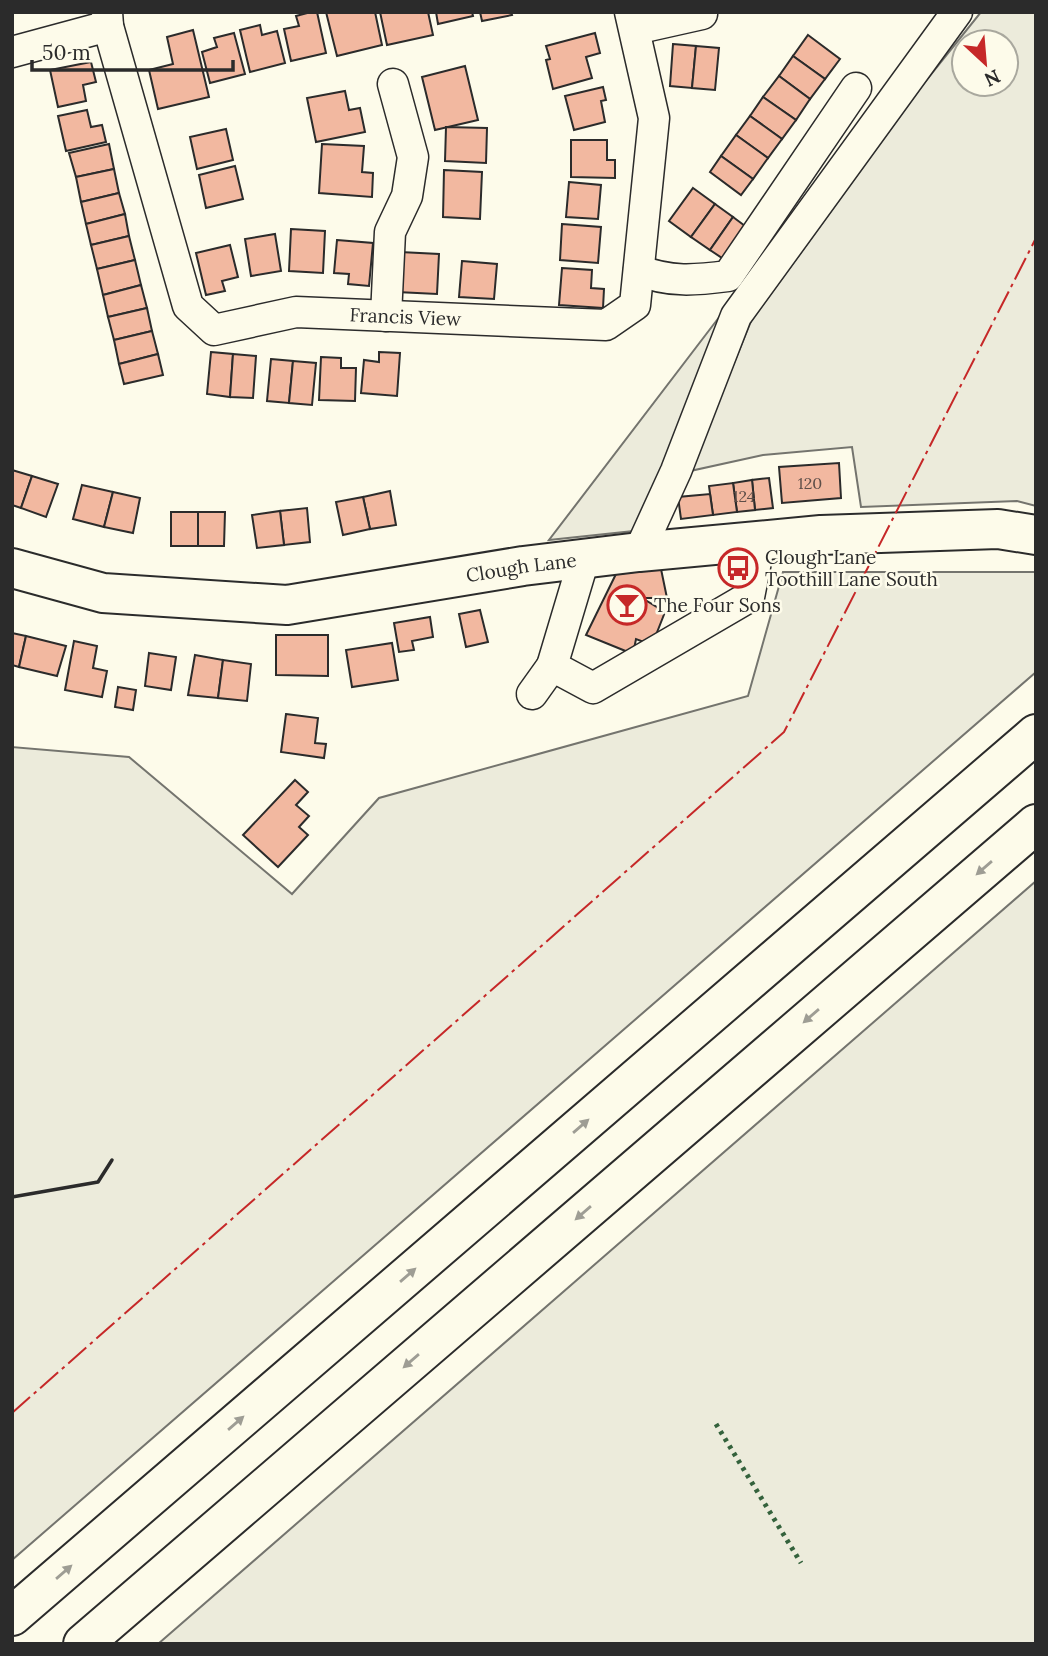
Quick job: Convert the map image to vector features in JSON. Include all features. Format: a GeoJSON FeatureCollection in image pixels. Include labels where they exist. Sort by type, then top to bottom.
{"type":"FeatureCollection","features":[{"type":"Feature","properties":{"kind":"main road","name":"Clough Lane"},"geometry":{"type":"LineString","coordinates":[[12,568],[103,593],[287,605],[523,566],[639,552],[821,536],[998,529],[1036,535]]}},
{"type":"Feature","properties":{"kind":"main road"},"geometry":{"type":"LineString","coordinates":[[12,1616],[1036,734]]}},
{"type":"Feature","properties":{"kind":"main road"},"geometry":{"type":"LineString","coordinates":[[83,1644],[1036,824]]}},
{"type":"Feature","properties":{"kind":"street"},"geometry":{"type":"LineString","coordinates":[[639,552],[676,471],[736,316],[957,12]]}},
{"type":"Feature","properties":{"kind":"street"},"geometry":{"type":"LineString","coordinates":[[633,21],[702,14]]}},
{"type":"Feature","properties":{"kind":"street"},"geometry":{"type":"LineString","coordinates":[[12,51],[107,19]]}},
{"type":"Feature","properties":{"kind":"street","name":"Francis View"},"geometry":{"type":"LineString","coordinates":[[107,19],[188,306],[214,330],[296,312],[606,325],[635,305],[654,118],[633,21]]}},
{"type":"Feature","properties":{"kind":"street"},"geometry":{"type":"LineString","coordinates":[[386,316],[390,232],[407,196],[413,158],[393,84]]}},
{"type":"Feature","properties":{"kind":"street"},"geometry":{"type":"LineString","coordinates":[[639,270],[657,278],[694,281],[728,276],[856,88]]}},
{"type":"Feature","properties":{"kind":"street"},"geometry":{"type":"LineString","coordinates":[[552,666],[593,688],[750,597],[760,541]]}},
{"type":"Feature","properties":{"kind":"street"},"geometry":{"type":"LineString","coordinates":[[532,694],[552,666],[584,559]]}},
{"type":"Feature","properties":{"kind":"shaded area"},"geometry":{"type":"Polygon","coordinates":[[[981,12],[1036,12],[1036,506],[1017,501],[861,507],[852,447],[763,455],[690,471],[751,321],[950,51],[950,98],[1020,98],[1020,28],[968,28],[981,12]]]}},
{"type":"Feature","properties":{"kind":"shaded area"},"geometry":{"type":"Polygon","coordinates":[[[733,299],[643,530],[549,540],[733,299]]]}},
{"type":"Feature","properties":{"kind":"shaded area"},"geometry":{"type":"Polygon","coordinates":[[[783,572],[1036,572],[1036,672],[12,1560],[12,747],[129,757],[292,894],[379,798],[748,696],[783,572]]]}},
{"type":"Feature","properties":{"kind":"shaded area"},"geometry":{"type":"Polygon","coordinates":[[[1036,881],[1036,1644],[158,1644],[1036,881]]]}},
{"type":"Feature","properties":{"kind":"building"},"geometry":{"type":"Polygon","coordinates":[[[317,12],[326,53],[291,61],[284,29],[299,26],[296,16],[317,12]]]}},
{"type":"Feature","properties":{"kind":"building"},"geometry":{"type":"Polygon","coordinates":[[[326,12],[375,12],[382,45],[337,56],[326,12]]]}},
{"type":"Feature","properties":{"kind":"building"},"geometry":{"type":"Polygon","coordinates":[[[380,12],[428,12],[433,35],[387,45],[380,12]]]}},
{"type":"Feature","properties":{"kind":"building"},"geometry":{"type":"Polygon","coordinates":[[[436,12],[472,12],[473,16],[438,24],[436,12]]]}},
{"type":"Feature","properties":{"kind":"building"},"geometry":{"type":"Polygon","coordinates":[[[480,12],[511,12],[512,15],[482,21],[480,12]]]}},
{"type":"Feature","properties":{"kind":"building"},"geometry":{"type":"Polygon","coordinates":[[[260,25],[262,35],[277,31],[285,63],[250,72],[240,30],[260,25]]]}},
{"type":"Feature","properties":{"kind":"building"},"geometry":{"type":"Polygon","coordinates":[[[193,30],[209,97],[158,109],[149,70],[173,64],[167,37],[193,30]]]}},
{"type":"Feature","properties":{"kind":"building"},"geometry":{"type":"Polygon","coordinates":[[[234,33],[245,74],[210,83],[202,52],[217,47],[214,38],[234,33]]]}},
{"type":"Feature","properties":{"kind":"building"},"geometry":{"type":"Polygon","coordinates":[[[595,33],[600,53],[586,57],[592,78],[553,89],[546,60],[550,59],[546,46],[595,33]]]}},
{"type":"Feature","properties":{"kind":"building"},"geometry":{"type":"Polygon","coordinates":[[[808,35],[840,59],[825,79],[793,56],[808,35]]]}},
{"type":"Feature","properties":{"kind":"building"},"geometry":{"type":"Polygon","coordinates":[[[673,44],[696,46],[692,88],[670,86],[673,44]]]}},
{"type":"Feature","properties":{"kind":"building"},"geometry":{"type":"Polygon","coordinates":[[[696,46],[719,48],[715,90],[692,88],[696,46]]]}},
{"type":"Feature","properties":{"kind":"building"},"geometry":{"type":"Polygon","coordinates":[[[793,56],[825,79],[810,99],[779,76],[793,56]]]}},
{"type":"Feature","properties":{"kind":"building"},"geometry":{"type":"Polygon","coordinates":[[[91,62],[96,82],[83,85],[86,101],[58,107],[50,70],[91,62]]]}},
{"type":"Feature","properties":{"kind":"building"},"geometry":{"type":"Polygon","coordinates":[[[465,66],[478,120],[435,130],[422,77],[465,66]]]}},
{"type":"Feature","properties":{"kind":"building"},"geometry":{"type":"Polygon","coordinates":[[[779,76],[810,99],[796,120],[763,97],[779,76]]]}},
{"type":"Feature","properties":{"kind":"building"},"geometry":{"type":"Polygon","coordinates":[[[603,87],[606,100],[601,101],[605,122],[574,130],[565,96],[603,87]]]}},
{"type":"Feature","properties":{"kind":"building"},"geometry":{"type":"Polygon","coordinates":[[[345,91],[349,110],[360,108],[365,132],[316,142],[307,98],[345,91]]]}},
{"type":"Feature","properties":{"kind":"building"},"geometry":{"type":"Polygon","coordinates":[[[763,97],[796,120],[782,139],[750,116],[763,97]]]}},
{"type":"Feature","properties":{"kind":"building"},"geometry":{"type":"Polygon","coordinates":[[[87,110],[91,127],[102,125],[106,142],[66,151],[58,116],[87,110]]]}},
{"type":"Feature","properties":{"kind":"building"},"geometry":{"type":"Polygon","coordinates":[[[750,116],[782,139],[768,158],[736,135],[750,116]]]}},
{"type":"Feature","properties":{"kind":"building"},"geometry":{"type":"Polygon","coordinates":[[[446,127],[487,128],[486,163],[445,161],[446,127]]]}},
{"type":"Feature","properties":{"kind":"building"},"geometry":{"type":"Polygon","coordinates":[[[226,129],[233,160],[197,169],[190,137],[226,129]]]}},
{"type":"Feature","properties":{"kind":"building"},"geometry":{"type":"Polygon","coordinates":[[[736,135],[768,158],[753,179],[721,156],[736,135]]]}},
{"type":"Feature","properties":{"kind":"building"},"geometry":{"type":"Polygon","coordinates":[[[571,140],[607,140],[607,160],[615,160],[615,178],[571,177],[571,140]]]}},
{"type":"Feature","properties":{"kind":"building"},"geometry":{"type":"Polygon","coordinates":[[[109,144],[114,169],[76,177],[69,153],[109,144]]]}},
{"type":"Feature","properties":{"kind":"building"},"geometry":{"type":"Polygon","coordinates":[[[322,144],[364,146],[362,172],[373,173],[372,197],[319,193],[322,144]]]}},
{"type":"Feature","properties":{"kind":"building"},"geometry":{"type":"Polygon","coordinates":[[[721,156],[753,179],[741,195],[710,172],[721,156]]]}},
{"type":"Feature","properties":{"kind":"building"},"geometry":{"type":"Polygon","coordinates":[[[235,166],[243,199],[206,208],[199,175],[235,166]]]}},
{"type":"Feature","properties":{"kind":"building"},"geometry":{"type":"Polygon","coordinates":[[[114,169],[119,193],[81,202],[76,177],[114,169]]]}},
{"type":"Feature","properties":{"kind":"building"},"geometry":{"type":"Polygon","coordinates":[[[444,170],[482,172],[480,219],[443,217],[444,170]]]}},
{"type":"Feature","properties":{"kind":"building"},"geometry":{"type":"Polygon","coordinates":[[[569,182],[601,185],[598,219],[566,217],[569,182]]]}},
{"type":"Feature","properties":{"kind":"building"},"geometry":{"type":"Polygon","coordinates":[[[693,188],[715,204],[691,237],[669,221],[693,188]]]}},
{"type":"Feature","properties":{"kind":"building"},"geometry":{"type":"Polygon","coordinates":[[[119,193],[125,214],[86,224],[81,202],[119,193]]]}},
{"type":"Feature","properties":{"kind":"building"},"geometry":{"type":"Polygon","coordinates":[[[715,204],[733,217],[710,250],[691,237],[715,204]]]}},
{"type":"Feature","properties":{"kind":"building"},"geometry":{"type":"Polygon","coordinates":[[[125,214],[129,236],[91,245],[86,224],[125,214]]]}},
{"type":"Feature","properties":{"kind":"building"},"geometry":{"type":"Polygon","coordinates":[[[733,217],[749,229],[728,262],[710,250],[733,217]]]}},
{"type":"Feature","properties":{"kind":"building"},"geometry":{"type":"Polygon","coordinates":[[[562,224],[601,227],[598,263],[560,260],[562,224]]]}},
{"type":"Feature","properties":{"kind":"building"},"geometry":{"type":"Polygon","coordinates":[[[291,229],[325,231],[323,273],[289,271],[291,229]]]}},
{"type":"Feature","properties":{"kind":"building"},"geometry":{"type":"Polygon","coordinates":[[[275,234],[281,271],[251,276],[245,239],[275,234]]]}},
{"type":"Feature","properties":{"kind":"building"},"geometry":{"type":"Polygon","coordinates":[[[129,236],[135,260],[97,269],[91,245],[129,236]]]}},
{"type":"Feature","properties":{"kind":"building"},"geometry":{"type":"Polygon","coordinates":[[[337,240],[373,243],[369,286],[348,284],[349,274],[334,273],[337,240]]]}},
{"type":"Feature","properties":{"kind":"building"},"geometry":{"type":"Polygon","coordinates":[[[230,245],[238,277],[222,281],[225,291],[206,295],[196,253],[230,245]]]}},
{"type":"Feature","properties":{"kind":"building"},"geometry":{"type":"Polygon","coordinates":[[[400,252],[439,254],[437,294],[397,292],[400,252]]]}},
{"type":"Feature","properties":{"kind":"building"},"geometry":{"type":"Polygon","coordinates":[[[135,260],[141,285],[103,295],[97,269],[135,260]]]}},
{"type":"Feature","properties":{"kind":"building"},"geometry":{"type":"Polygon","coordinates":[[[462,261],[497,264],[494,299],[459,297],[462,261]]]}},
{"type":"Feature","properties":{"kind":"building"},"geometry":{"type":"Polygon","coordinates":[[[562,268],[592,270],[591,288],[604,289],[603,308],[559,305],[562,268]]]}},
{"type":"Feature","properties":{"kind":"building"},"geometry":{"type":"Polygon","coordinates":[[[141,285],[147,308],[108,317],[103,295],[141,285]]]}},
{"type":"Feature","properties":{"kind":"building"},"geometry":{"type":"Polygon","coordinates":[[[147,308],[152,331],[114,340],[108,317],[147,308]]]}},
{"type":"Feature","properties":{"kind":"building"},"geometry":{"type":"Polygon","coordinates":[[[152,331],[158,354],[119,364],[114,340],[152,331]]]}},
{"type":"Feature","properties":{"kind":"building"},"geometry":{"type":"Polygon","coordinates":[[[211,352],[233,354],[230,397],[207,394],[211,352]]]}},
{"type":"Feature","properties":{"kind":"building"},"geometry":{"type":"Polygon","coordinates":[[[379,352],[400,353],[397,396],[361,393],[364,360],[379,362],[379,352]]]}},
{"type":"Feature","properties":{"kind":"building"},"geometry":{"type":"Polygon","coordinates":[[[158,354],[163,375],[124,384],[119,364],[158,354]]]}},
{"type":"Feature","properties":{"kind":"building"},"geometry":{"type":"Polygon","coordinates":[[[233,354],[256,356],[253,398],[230,397],[233,354]]]}},
{"type":"Feature","properties":{"kind":"building"},"geometry":{"type":"Polygon","coordinates":[[[321,357],[341,358],[341,368],[356,368],[355,401],[319,400],[321,357]]]}},
{"type":"Feature","properties":{"kind":"building"},"geometry":{"type":"Polygon","coordinates":[[[271,359],[293,361],[289,403],[267,401],[271,359]]]}},
{"type":"Feature","properties":{"kind":"building"},"geometry":{"type":"Polygon","coordinates":[[[293,361],[316,363],[312,405],[289,403],[293,361]]]}},
{"type":"Feature","properties":{"kind":"building"},"geometry":{"type":"Polygon","coordinates":[[[839,463],[841,498],[782,503],[779,467],[839,463]]]}},
{"type":"Feature","properties":{"kind":"building"},"geometry":{"type":"Polygon","coordinates":[[[12,470],[32,476],[21,508],[12,505],[12,470]]]}},
{"type":"Feature","properties":{"kind":"building"},"geometry":{"type":"Polygon","coordinates":[[[32,476],[58,484],[46,517],[21,508],[32,476]]]}},
{"type":"Feature","properties":{"kind":"building"},"geometry":{"type":"Polygon","coordinates":[[[769,478],[773,508],[755,510],[752,480],[769,478]]]}},
{"type":"Feature","properties":{"kind":"building"},"geometry":{"type":"Polygon","coordinates":[[[752,480],[755,510],[737,512],[733,483],[752,480]]]}},
{"type":"Feature","properties":{"kind":"building"},"geometry":{"type":"Polygon","coordinates":[[[733,483],[737,512],[713,515],[709,486],[733,483]]]}},
{"type":"Feature","properties":{"kind":"building"},"geometry":{"type":"Polygon","coordinates":[[[82,485],[113,492],[104,527],[73,519],[82,485]]]}},
{"type":"Feature","properties":{"kind":"building"},"geometry":{"type":"Polygon","coordinates":[[[390,491],[396,525],[370,529],[363,497],[390,491]]]}},
{"type":"Feature","properties":{"kind":"building"},"geometry":{"type":"Polygon","coordinates":[[[113,492],[140,498],[133,533],[104,527],[113,492]]]}},
{"type":"Feature","properties":{"kind":"building"},"geometry":{"type":"Polygon","coordinates":[[[710,494],[713,515],[681,519],[678,497],[710,494]]]}},
{"type":"Feature","properties":{"kind":"building"},"geometry":{"type":"Polygon","coordinates":[[[363,497],[370,529],[343,535],[336,502],[363,497]]]}},
{"type":"Feature","properties":{"kind":"building"},"geometry":{"type":"Polygon","coordinates":[[[307,508],[310,542],[284,545],[280,511],[307,508]]]}},
{"type":"Feature","properties":{"kind":"building"},"geometry":{"type":"Polygon","coordinates":[[[280,511],[284,545],[257,548],[252,515],[280,511]]]}},
{"type":"Feature","properties":{"kind":"building"},"geometry":{"type":"Polygon","coordinates":[[[171,512],[198,512],[198,546],[171,546],[171,512]]]}},
{"type":"Feature","properties":{"kind":"building"},"geometry":{"type":"Polygon","coordinates":[[[198,512],[225,512],[224,546],[198,546],[198,512]]]}},
{"type":"Feature","properties":{"kind":"building","name":"The Four Sons"},"geometry":{"type":"Polygon","coordinates":[[[661,569],[667,598],[642,598],[665,612],[652,645],[636,639],[633,654],[586,635],[616,574],[661,569]]]}},
{"type":"Feature","properties":{"kind":"building"},"geometry":{"type":"Polygon","coordinates":[[[480,610],[488,642],[466,647],[459,614],[480,610]]]}},
{"type":"Feature","properties":{"kind":"building"},"geometry":{"type":"Polygon","coordinates":[[[430,617],[433,637],[412,641],[414,650],[399,652],[394,623],[430,617]]]}},
{"type":"Feature","properties":{"kind":"building"},"geometry":{"type":"Polygon","coordinates":[[[12,633],[26,636],[19,667],[12,665],[12,633]]]}},
{"type":"Feature","properties":{"kind":"building"},"geometry":{"type":"Polygon","coordinates":[[[276,635],[328,635],[328,676],[276,675],[276,635]]]}},
{"type":"Feature","properties":{"kind":"building"},"geometry":{"type":"Polygon","coordinates":[[[26,636],[66,646],[57,676],[19,667],[26,636]]]}},
{"type":"Feature","properties":{"kind":"building"},"geometry":{"type":"Polygon","coordinates":[[[74,641],[97,646],[93,668],[107,671],[102,697],[65,690],[74,641]]]}},
{"type":"Feature","properties":{"kind":"building"},"geometry":{"type":"Polygon","coordinates":[[[392,643],[398,680],[352,687],[346,650],[392,643]]]}},
{"type":"Feature","properties":{"kind":"building"},"geometry":{"type":"Polygon","coordinates":[[[149,653],[176,657],[171,690],[145,686],[149,653]]]}},
{"type":"Feature","properties":{"kind":"building"},"geometry":{"type":"Polygon","coordinates":[[[195,655],[223,660],[218,698],[188,695],[195,655]]]}},
{"type":"Feature","properties":{"kind":"building"},"geometry":{"type":"Polygon","coordinates":[[[223,660],[251,664],[247,701],[218,698],[223,660]]]}},
{"type":"Feature","properties":{"kind":"building"},"geometry":{"type":"Polygon","coordinates":[[[118,687],[136,690],[133,710],[115,707],[118,687]]]}},
{"type":"Feature","properties":{"kind":"building"},"geometry":{"type":"Polygon","coordinates":[[[286,714],[318,718],[315,743],[326,744],[324,758],[281,752],[286,714]]]}},
{"type":"Feature","properties":{"kind":"building"},"geometry":{"type":"Polygon","coordinates":[[[295,780],[308,792],[296,805],[309,816],[299,827],[308,835],[278,867],[243,835],[295,780]]]}},
{"type":"Feature","properties":{"kind":"hedge"},"geometry":{"type":"LineString","coordinates":[[716,1424],[801,1563]]}},
{"type":"Feature","properties":{"kind":"wall"},"geometry":{"type":"LineString","coordinates":[[12,1197],[98,1182],[112,1160]]}},
{"type":"Feature","properties":{"kind":"power"},"geometry":{"type":"LineString","coordinates":[[12,1413],[784,732],[1036,238]]}},
{"type":"Feature","properties":{"kind":"place","name":"Clough Lane Toothill Lane South"},"geometry":{"type":"Point","coordinates":[738,568]}},
{"type":"Feature","properties":{"kind":"place","name":"The Four Sons"},"geometry":{"type":"Point","coordinates":[627,605]}}]}
